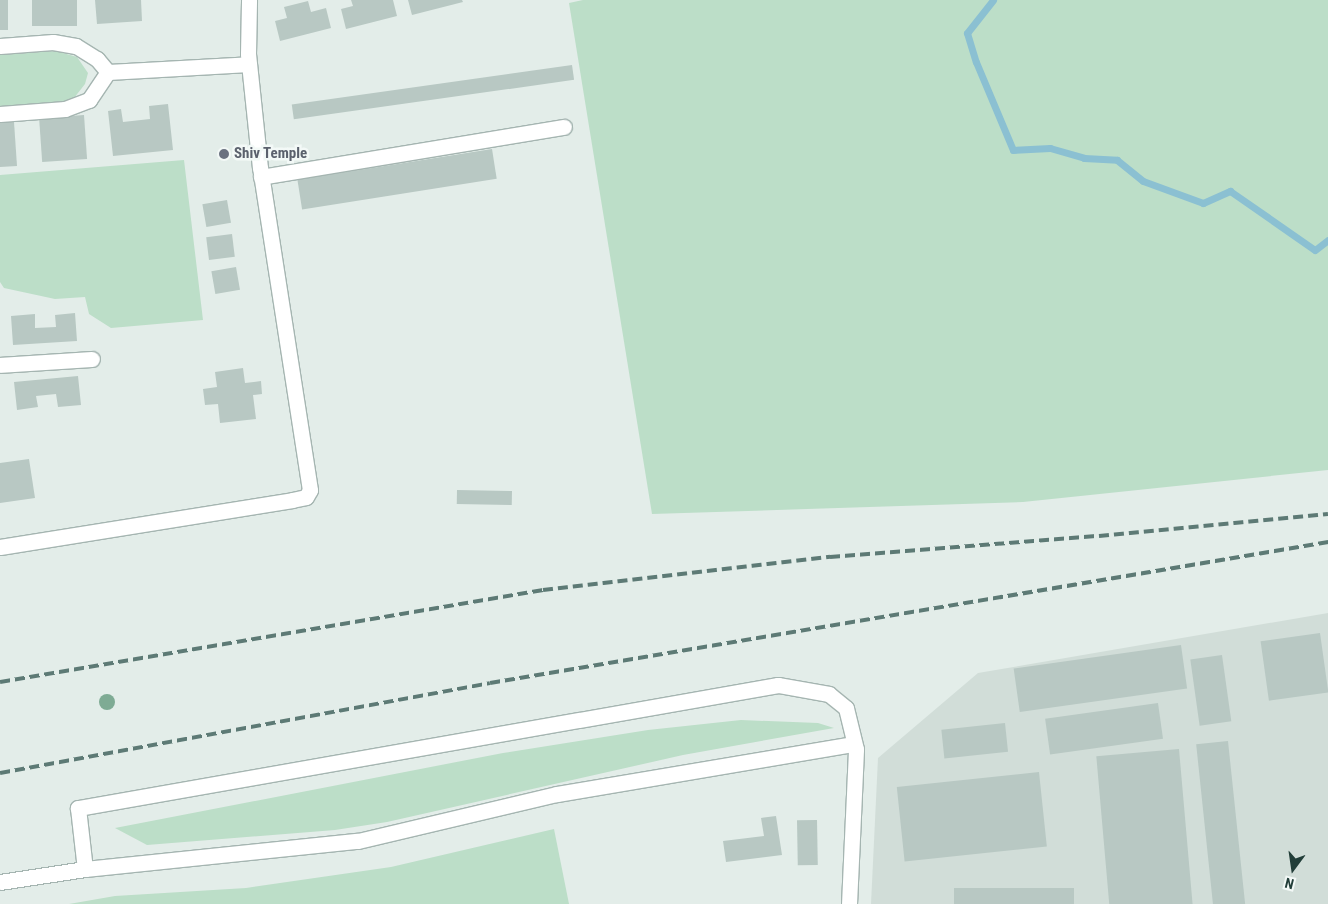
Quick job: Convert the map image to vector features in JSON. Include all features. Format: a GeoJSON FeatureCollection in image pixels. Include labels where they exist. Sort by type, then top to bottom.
{"type":"FeatureCollection","features":[{"type":"Feature","properties":{"kind":"street"},"geometry":{"type":"LineString","coordinates":[[0,547],[306,496],[309,484],[261,177],[249,64],[249,0]]}},
{"type":"Feature","properties":{"kind":"street"},"geometry":{"type":"LineString","coordinates":[[0,46],[53,42],[76,46],[97,59],[108,72]]}},
{"type":"Feature","properties":{"kind":"street"},"geometry":{"type":"LineString","coordinates":[[108,72],[249,64]]}},
{"type":"Feature","properties":{"kind":"street"},"geometry":{"type":"LineString","coordinates":[[0,114],[65,109],[89,100],[108,72]]}},
{"type":"Feature","properties":{"kind":"street"},"geometry":{"type":"LineString","coordinates":[[261,177],[564,126]]}},
{"type":"Feature","properties":{"kind":"street"},"geometry":{"type":"LineString","coordinates":[[0,365],[92,359]]}},
{"type":"Feature","properties":{"kind":"street"},"geometry":{"type":"LineString","coordinates":[[85,869],[78,808],[778,685],[829,694],[846,708],[854,744],[849,904]]}},
{"type":"Feature","properties":{"kind":"street"},"geometry":{"type":"LineString","coordinates":[[0,882],[85,869],[358,841],[556,794],[854,744]]}},
{"type":"Feature","properties":{"kind":"shaded area"},"geometry":{"type":"Polygon","coordinates":[[[1328,613],[1328,904],[871,904],[878,758],[978,673],[1328,613]]]}},
{"type":"Feature","properties":{"kind":"green space"},"geometry":{"type":"Polygon","coordinates":[[[583,0],[1328,0],[1328,470],[1023,502],[652,514],[569,3],[583,0]]]}},
{"type":"Feature","properties":{"kind":"green space"},"geometry":{"type":"Polygon","coordinates":[[[56,51],[77,57],[88,73],[85,84],[74,98],[63,103],[0,107],[0,55],[56,51]]]}},
{"type":"Feature","properties":{"kind":"green space"},"geometry":{"type":"Polygon","coordinates":[[[184,160],[203,320],[111,328],[89,314],[85,297],[55,299],[4,288],[0,282],[0,175],[184,160]]]}},
{"type":"Feature","properties":{"kind":"green space"},"geometry":{"type":"Polygon","coordinates":[[[741,720],[818,723],[834,728],[683,755],[387,822],[335,830],[147,845],[115,828],[503,753],[648,730],[741,720]]]}},
{"type":"Feature","properties":{"kind":"green space"},"geometry":{"type":"Polygon","coordinates":[[[554,829],[569,904],[69,904],[115,896],[246,888],[391,867],[554,829]]]}},
{"type":"Feature","properties":{"kind":"building"},"geometry":{"type":"Polygon","coordinates":[[[0,0],[8,0],[8,30],[0,30],[0,0]]]}},
{"type":"Feature","properties":{"kind":"building"},"geometry":{"type":"Polygon","coordinates":[[[32,0],[77,0],[77,26],[32,26],[32,0]]]}},
{"type":"Feature","properties":{"kind":"building"},"geometry":{"type":"Polygon","coordinates":[[[95,0],[141,0],[142,21],[97,24],[95,0]]]}},
{"type":"Feature","properties":{"kind":"building"},"geometry":{"type":"Polygon","coordinates":[[[351,0],[393,0],[397,16],[346,29],[341,9],[353,6],[351,0]]]}},
{"type":"Feature","properties":{"kind":"building"},"geometry":{"type":"Polygon","coordinates":[[[408,0],[462,0],[463,2],[412,15],[408,0]]]}},
{"type":"Feature","properties":{"kind":"building"},"geometry":{"type":"Polygon","coordinates":[[[308,1],[311,12],[326,8],[331,28],[280,41],[275,21],[287,18],[284,7],[308,1]]]}},
{"type":"Feature","properties":{"kind":"building"},"geometry":{"type":"Polygon","coordinates":[[[572,65],[574,80],[294,119],[292,104],[572,65]]]}},
{"type":"Feature","properties":{"kind":"building"},"geometry":{"type":"Polygon","coordinates":[[[168,104],[173,150],[113,156],[108,111],[121,109],[123,122],[150,119],[149,106],[168,104]]]}},
{"type":"Feature","properties":{"kind":"building"},"geometry":{"type":"Polygon","coordinates":[[[84,115],[87,159],[42,162],[39,118],[84,115]]]}},
{"type":"Feature","properties":{"kind":"building"},"geometry":{"type":"Polygon","coordinates":[[[14,122],[17,166],[0,167],[0,123],[14,122]]]}},
{"type":"Feature","properties":{"kind":"building"},"geometry":{"type":"Polygon","coordinates":[[[492,149],[497,179],[302,209],[297,180],[492,149]]]}},
{"type":"Feature","properties":{"kind":"building"},"geometry":{"type":"Polygon","coordinates":[[[227,200],[231,223],[206,227],[202,204],[227,200]]]}},
{"type":"Feature","properties":{"kind":"building"},"geometry":{"type":"Polygon","coordinates":[[[232,234],[235,257],[209,260],[206,237],[232,234]]]}},
{"type":"Feature","properties":{"kind":"building"},"geometry":{"type":"Polygon","coordinates":[[[236,267],[240,290],[215,294],[211,271],[236,267]]]}},
{"type":"Feature","properties":{"kind":"building"},"geometry":{"type":"Polygon","coordinates":[[[75,313],[77,341],[13,345],[11,316],[35,314],[35,328],[56,327],[55,315],[75,313]]]}},
{"type":"Feature","properties":{"kind":"building"},"geometry":{"type":"Polygon","coordinates":[[[243,368],[245,383],[261,381],[262,394],[253,395],[256,419],[220,423],[218,404],[205,405],[203,389],[217,387],[215,372],[243,368]]]}},
{"type":"Feature","properties":{"kind":"building"},"geometry":{"type":"Polygon","coordinates":[[[78,376],[81,405],[58,407],[56,394],[36,396],[38,407],[17,410],[14,382],[78,376]]]}},
{"type":"Feature","properties":{"kind":"building"},"geometry":{"type":"Polygon","coordinates":[[[29,459],[35,498],[0,503],[0,463],[29,459]]]}},
{"type":"Feature","properties":{"kind":"building"},"geometry":{"type":"Polygon","coordinates":[[[457,490],[512,491],[512,505],[457,504],[457,490]]]}},
{"type":"Feature","properties":{"kind":"building"},"geometry":{"type":"Polygon","coordinates":[[[1320,633],[1328,692],[1269,701],[1261,641],[1320,633]]]}},
{"type":"Feature","properties":{"kind":"building"},"geometry":{"type":"Polygon","coordinates":[[[1181,645],[1187,689],[1020,712],[1014,669],[1181,645]]]}},
{"type":"Feature","properties":{"kind":"building"},"geometry":{"type":"Polygon","coordinates":[[[1222,655],[1231,721],[1200,726],[1190,659],[1222,655]]]}},
{"type":"Feature","properties":{"kind":"building"},"geometry":{"type":"Polygon","coordinates":[[[1158,703],[1163,739],[1050,755],[1045,719],[1158,703]]]}},
{"type":"Feature","properties":{"kind":"building"},"geometry":{"type":"Polygon","coordinates":[[[1005,723],[1008,752],[944,759],[941,730],[1005,723]]]}},
{"type":"Feature","properties":{"kind":"building"},"geometry":{"type":"Polygon","coordinates":[[[1228,741],[1245,904],[1213,904],[1196,744],[1228,741]]]}},
{"type":"Feature","properties":{"kind":"building"},"geometry":{"type":"Polygon","coordinates":[[[1179,749],[1193,904],[1109,904],[1096,756],[1179,749]]]}},
{"type":"Feature","properties":{"kind":"building"},"geometry":{"type":"Polygon","coordinates":[[[1039,772],[1047,847],[905,862],[897,787],[1039,772]]]}},
{"type":"Feature","properties":{"kind":"building"},"geometry":{"type":"Polygon","coordinates":[[[776,816],[782,855],[726,862],[723,841],[764,836],[761,818],[776,816]]]}},
{"type":"Feature","properties":{"kind":"building"},"geometry":{"type":"Polygon","coordinates":[[[797,820],[817,820],[818,865],[798,865],[797,820]]]}},
{"type":"Feature","properties":{"kind":"building"},"geometry":{"type":"Polygon","coordinates":[[[954,888],[1074,888],[1074,904],[954,904],[954,888]]]}},
{"type":"Feature","properties":{"kind":"waterway"},"geometry":{"type":"LineString","coordinates":[[993,0],[967,33],[976,62],[1013,150],[1050,148],[1084,158],[1117,160],[1143,181],[1203,203],[1230,191],[1315,250],[1328,240]]}},
{"type":"Feature","properties":{"kind":"railway"},"geometry":{"type":"LineString","coordinates":[[0,682],[543,590],[830,557],[1099,536],[1328,514]]}},
{"type":"Feature","properties":{"kind":"railway"},"geometry":{"type":"LineString","coordinates":[[0,773],[490,683],[1328,542]]}},
{"type":"Feature","properties":{"kind":"place","name":"Shiv Temple"},"geometry":{"type":"Point","coordinates":[224,154]}}]}
